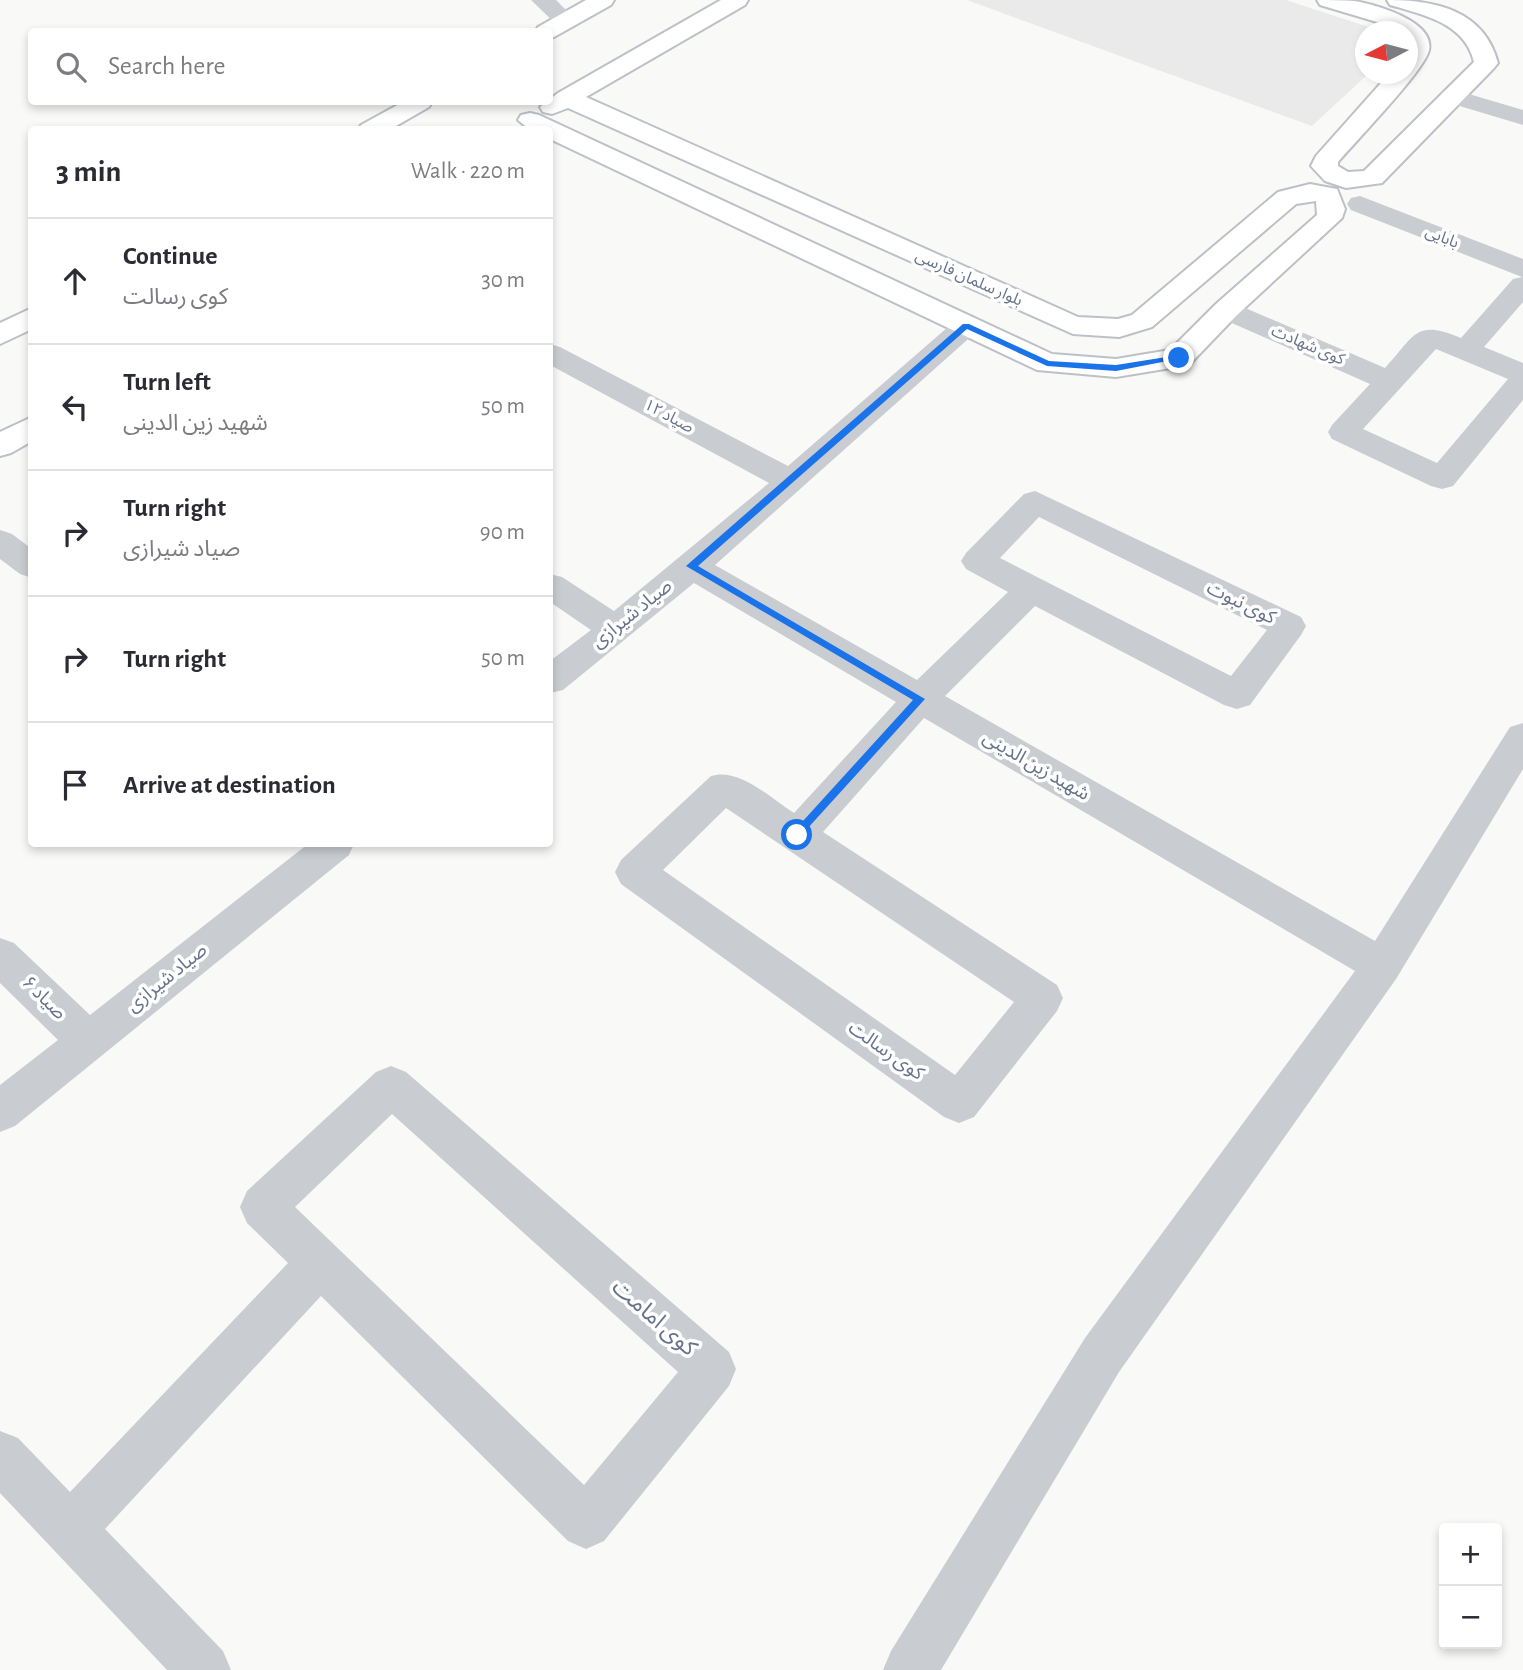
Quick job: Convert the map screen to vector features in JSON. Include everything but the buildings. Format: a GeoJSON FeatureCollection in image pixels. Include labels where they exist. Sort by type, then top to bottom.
{"type":"FeatureCollection","features":[{"type":"Feature","properties":{"kind":"street"},"geometry":{"type":"LineString","coordinates":[[542,0],[556,26],[603,0]]}},
{"type":"Feature","properties":{"kind":"street"},"geometry":{"type":"LineString","coordinates":[[522,125],[737,0]]}},
{"type":"Feature","properties":{"kind":"street"},"geometry":{"type":"LineString","coordinates":[[1328,0],[1392,21]]}},
{"type":"Feature","properties":{"kind":"street"},"geometry":{"type":"LineString","coordinates":[[1393,84],[1325,161],[1324,166],[1336,178],[1354,181],[1373,177],[1486,63],[1485,51],[1477,38],[1451,18],[1398,0]]}},
{"type":"Feature","properties":{"kind":"street"},"geometry":{"type":"LineString","coordinates":[[1452,96],[1523,118]]}},
{"type":"Feature","properties":{"kind":"street","name":"بلوار سلمان فارسی"},"geometry":{"type":"LineString","coordinates":[[567,98],[1073,325],[1119,328],[1142,321],[1287,198],[1310,192],[1328,195],[1332,209],[1329,218],[1226,310]]}},
{"type":"Feature","properties":{"kind":"street"},"geometry":{"type":"LineString","coordinates":[[377,126],[415,105]]}},
{"type":"Feature","properties":{"kind":"street"},"geometry":{"type":"LineString","coordinates":[[553,139],[1047,363],[1116,368],[1179,358],[1226,310]]}},
{"type":"Feature","properties":{"kind":"street","name":"بابایی"},"geometry":{"type":"LineString","coordinates":[[1360,204],[1523,269]]}},
{"type":"Feature","properties":{"kind":"street"},"geometry":{"type":"LineString","coordinates":[[1465,350],[1523,285]]}},
{"type":"Feature","properties":{"kind":"street","name":"کوی شهادت"},"geometry":{"type":"LineString","coordinates":[[1226,310],[1390,381]]}},
{"type":"Feature","properties":{"kind":"street"},"geometry":{"type":"LineString","coordinates":[[0,335],[28,319]]}},
{"type":"Feature","properties":{"kind":"street","name":"صیاد شیرازی"},"geometry":{"type":"LineString","coordinates":[[553,678],[691,566],[966,326]]}},
{"type":"Feature","properties":{"kind":"street"},"geometry":{"type":"LineString","coordinates":[[1523,374],[1431,336],[1343,432],[1442,478],[1523,380]]}},
{"type":"Feature","properties":{"kind":"street","name":"صیاد ۱۲"},"geometry":{"type":"LineString","coordinates":[[553,355],[789,480]]}},
{"type":"Feature","properties":{"kind":"street"},"geometry":{"type":"LineString","coordinates":[[0,446],[28,429]]}},
{"type":"Feature","properties":{"kind":"street","name":"کوی نبوت"},"geometry":{"type":"LineString","coordinates":[[1035,502],[1289,626],[1237,695],[1031,589],[978,561],[1035,502]]}},
{"type":"Feature","properties":{"kind":"street"},"geometry":{"type":"LineString","coordinates":[[0,542],[28,563]]}},
{"type":"Feature","properties":{"kind":"street","name":"شهید زین الدینی"},"geometry":{"type":"LineString","coordinates":[[691,566],[1382,966]]}},
{"type":"Feature","properties":{"kind":"street"},"geometry":{"type":"LineString","coordinates":[[553,588],[616,629]]}},
{"type":"Feature","properties":{"kind":"street"},"geometry":{"type":"LineString","coordinates":[[797,835],[920,699],[1031,589]]}},
{"type":"Feature","properties":{"kind":"street"},"geometry":{"type":"LineString","coordinates":[[910,1670],[1102,1355],[1382,966],[1523,737]]}},
{"type":"Feature","properties":{"kind":"street","name":"کوی رسالت"},"geometry":{"type":"LineString","coordinates":[[724,787],[797,835],[1042,998],[959,1103],[635,872],[724,787]]}},
{"type":"Feature","properties":{"kind":"street","name":"صیاد شیرازی"},"geometry":{"type":"LineString","coordinates":[[0,1112],[331,847]]}},
{"type":"Feature","properties":{"kind":"street","name":"صیاد ۶"},"geometry":{"type":"LineString","coordinates":[[0,956],[88,1041]]}},
{"type":"Feature","properties":{"kind":"street","name":"کوی امامت"},"geometry":{"type":"LineString","coordinates":[[391,1086],[712,1369],[586,1523],[320,1263],[263,1208],[391,1086]]}},
{"type":"Feature","properties":{"kind":"street"},"geometry":{"type":"LineString","coordinates":[[70,1529],[320,1263]]}},
{"type":"Feature","properties":{"kind":"street"},"geometry":{"type":"LineString","coordinates":[[0,1456],[204,1670]]}},
{"type":"Feature","properties":{"kind":"shaded area"},"geometry":{"type":"Polygon","coordinates":[[[967,0],[1286,0],[1355,23],[1355,84],[1357,84],[1312,126],[967,0]]]}},
{"type":"Feature","properties":{"kind":"route"},"geometry":{"type":"LineString","coordinates":[[797,835],[920,699],[691,566],[966,326],[1047,363],[1116,368],[1179,358]]}}]}
